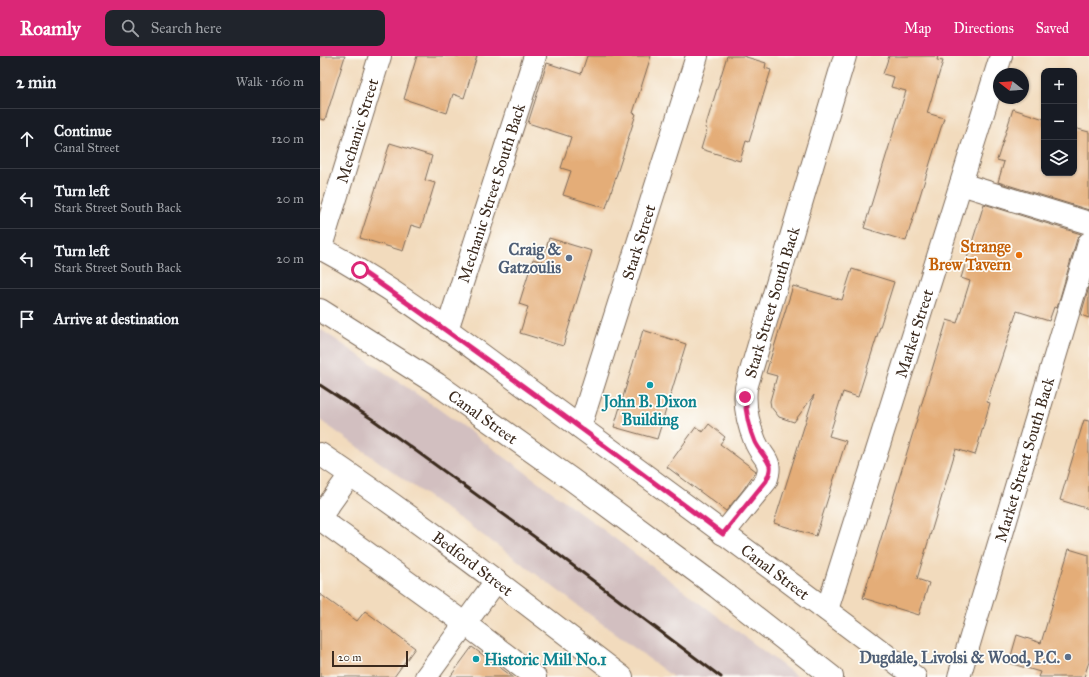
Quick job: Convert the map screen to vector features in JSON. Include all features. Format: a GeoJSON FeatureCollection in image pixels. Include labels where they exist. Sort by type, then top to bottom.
{"type":"FeatureCollection","features":[{"type":"Feature","properties":{"kind":"street","name":"Mechanic Street"},"geometry":{"type":"LineString","coordinates":[[320,249],[380,56]]}},
{"type":"Feature","properties":{"kind":"street","name":"Mechanic Street South Back"},"geometry":{"type":"LineString","coordinates":[[447,330],[535,56]]}},
{"type":"Feature","properties":{"kind":"street","name":"Stark Street"},"geometry":{"type":"LineString","coordinates":[[580,427],[697,56]]}},
{"type":"Feature","properties":{"kind":"street","name":"Stark Street South Back"},"geometry":{"type":"LineString","coordinates":[[723,534],[766,481],[770,472],[770,467],[756,443],[748,419],[746,388],[845,56]]}},
{"type":"Feature","properties":{"kind":"street","name":"Market Street"},"geometry":{"type":"LineString","coordinates":[[827,610],[1001,56]]}},
{"type":"Feature","properties":{"kind":"street"},"geometry":{"type":"LineString","coordinates":[[961,184],[1089,223]]}},
{"type":"Feature","properties":{"kind":"street","name":"Market Street South Back"},"geometry":{"type":"LineString","coordinates":[[959,677],[1089,243]]}},
{"type":"Feature","properties":{"kind":"street","name":"Canal Street"},"geometry":{"type":"LineString","coordinates":[[320,249],[360,270],[447,330],[827,610],[915,677]]}},
{"type":"Feature","properties":{"kind":"street","name":"Canal Street"},"geometry":{"type":"LineString","coordinates":[[320,310],[437,384],[571,479],[717,587],[832,677]]}},
{"type":"Feature","properties":{"kind":"street","name":"Bedford Street"},"geometry":{"type":"LineString","coordinates":[[320,454],[496,581],[622,677]]}},
{"type":"Feature","properties":{"kind":"street"},"geometry":{"type":"LineString","coordinates":[[350,475],[320,518],[535,677]]}},
{"type":"Feature","properties":{"kind":"street"},"geometry":{"type":"LineString","coordinates":[[426,677],[496,581]]}},
{"type":"Feature","properties":{"kind":"shaded area"},"geometry":{"type":"Polygon","coordinates":[[[320,329],[436,407],[585,516],[798,677],[673,677],[508,553],[320,420],[320,329]]]}},
{"type":"Feature","properties":{"kind":"building"},"geometry":{"type":"Polygon","coordinates":[[[320,56],[345,56],[325,120],[320,119],[320,56]]]}},
{"type":"Feature","properties":{"kind":"building"},"geometry":{"type":"Polygon","coordinates":[[[417,56],[477,56],[464,98],[453,94],[447,113],[404,99],[417,56]]]}},
{"type":"Feature","properties":{"kind":"building"},"geometry":{"type":"Polygon","coordinates":[[[587,56],[651,56],[633,113],[636,114],[606,208],[563,195],[571,171],[561,168],[571,137],[528,123],[547,63],[581,74],[587,56]]]}},
{"type":"Feature","properties":{"kind":"building"},"geometry":{"type":"Polygon","coordinates":[[[727,56],[743,56],[766,63],[765,68],[771,70],[749,142],[746,141],[740,161],[701,149],[707,129],[705,128],[727,56]]]}},
{"type":"Feature","properties":{"kind":"building"},"geometry":{"type":"Polygon","coordinates":[[[889,56],[938,56],[937,60],[943,61],[927,113],[944,118],[906,241],[864,228],[906,91],[891,87],[894,77],[883,74],[889,56]]]}},
{"type":"Feature","properties":{"kind":"building"},"geometry":{"type":"Polygon","coordinates":[[[1013,109],[1041,118],[1041,176],[1077,176],[1077,129],[1089,132],[1089,210],[998,182],[1004,162],[997,160],[1013,109]]]}},
{"type":"Feature","properties":{"kind":"building"},"geometry":{"type":"Polygon","coordinates":[[[390,143],[432,156],[425,180],[435,183],[421,228],[411,225],[403,251],[360,238],[390,143]]]}},
{"type":"Feature","properties":{"kind":"building"},"geometry":{"type":"Polygon","coordinates":[[[984,204],[1081,234],[1077,239],[1057,308],[1054,307],[1049,321],[1017,311],[987,402],[990,403],[975,455],[956,449],[917,579],[929,583],[919,615],[863,598],[947,320],[957,323],[970,281],[961,278],[984,204]]]}},
{"type":"Feature","properties":{"kind":"building"},"geometry":{"type":"Polygon","coordinates":[[[549,238],[592,251],[563,346],[520,333],[528,307],[519,304],[533,259],[542,262],[549,238]]]}},
{"type":"Feature","properties":{"kind":"building"},"geometry":{"type":"Polygon","coordinates":[[[852,269],[894,282],[858,397],[843,392],[829,436],[846,441],[816,536],[774,523],[814,395],[794,422],[779,417],[771,407],[770,401],[777,376],[766,373],[793,286],[842,300],[852,269]]]}},
{"type":"Feature","properties":{"kind":"building"},"geometry":{"type":"Polygon","coordinates":[[[1089,287],[1089,318],[1081,315],[1089,287]]]}},
{"type":"Feature","properties":{"kind":"building","name":"John B. Dixon Building"},"geometry":{"type":"Polygon","coordinates":[[[643,330],[686,344],[657,439],[614,427],[643,330]]]}},
{"type":"Feature","properties":{"kind":"building"},"geometry":{"type":"Polygon","coordinates":[[[1084,420],[1089,421],[1089,509],[1060,500],[1084,420]]]}},
{"type":"Feature","properties":{"kind":"building"},"geometry":{"type":"Polygon","coordinates":[[[709,424],[725,437],[720,444],[756,471],[726,511],[667,467],[696,427],[703,432],[709,424]]]}},
{"type":"Feature","properties":{"kind":"building"},"geometry":{"type":"Polygon","coordinates":[[[1069,549],[1089,555],[1089,662],[1084,677],[1038,677],[1040,672],[1009,663],[1017,635],[1041,643],[1069,549]]]}},
{"type":"Feature","properties":{"kind":"building"},"geometry":{"type":"Polygon","coordinates":[[[320,594],[357,621],[365,611],[415,648],[394,677],[320,677],[320,594]]]}},
{"type":"Feature","properties":{"kind":"building","name":"Historic Mill No.1"},"geometry":{"type":"Polygon","coordinates":[[[472,647],[513,677],[450,677],[472,647]]]}},
{"type":"Feature","properties":{"kind":"railway"},"geometry":{"type":"LineString","coordinates":[[320,385],[372,419],[543,543],[721,677]]}},
{"type":"Feature","properties":{"kind":"place","name":"Strange Brew Tavern"},"geometry":{"type":"Point","coordinates":[1019,255]}},
{"type":"Feature","properties":{"kind":"place","name":"Craig & Gatzoulis"},"geometry":{"type":"Point","coordinates":[569,258]}},
{"type":"Feature","properties":{"kind":"place","name":"John B. Dixon Building"},"geometry":{"type":"Point","coordinates":[650,385]}},
{"type":"Feature","properties":{"kind":"place","name":"Dugdale, Livolsi & Wood, P.C."},"geometry":{"type":"Point","coordinates":[1068,657]}},
{"type":"Feature","properties":{"kind":"place","name":"Historic Mill No.1"},"geometry":{"type":"Point","coordinates":[476,659]}},
{"type":"Feature","properties":{"kind":"route"},"geometry":{"type":"LineString","coordinates":[[360,270],[447,330],[612,450],[723,534],[766,481],[770,472],[770,467],[752,433],[746,409],[745,397]]}}]}
